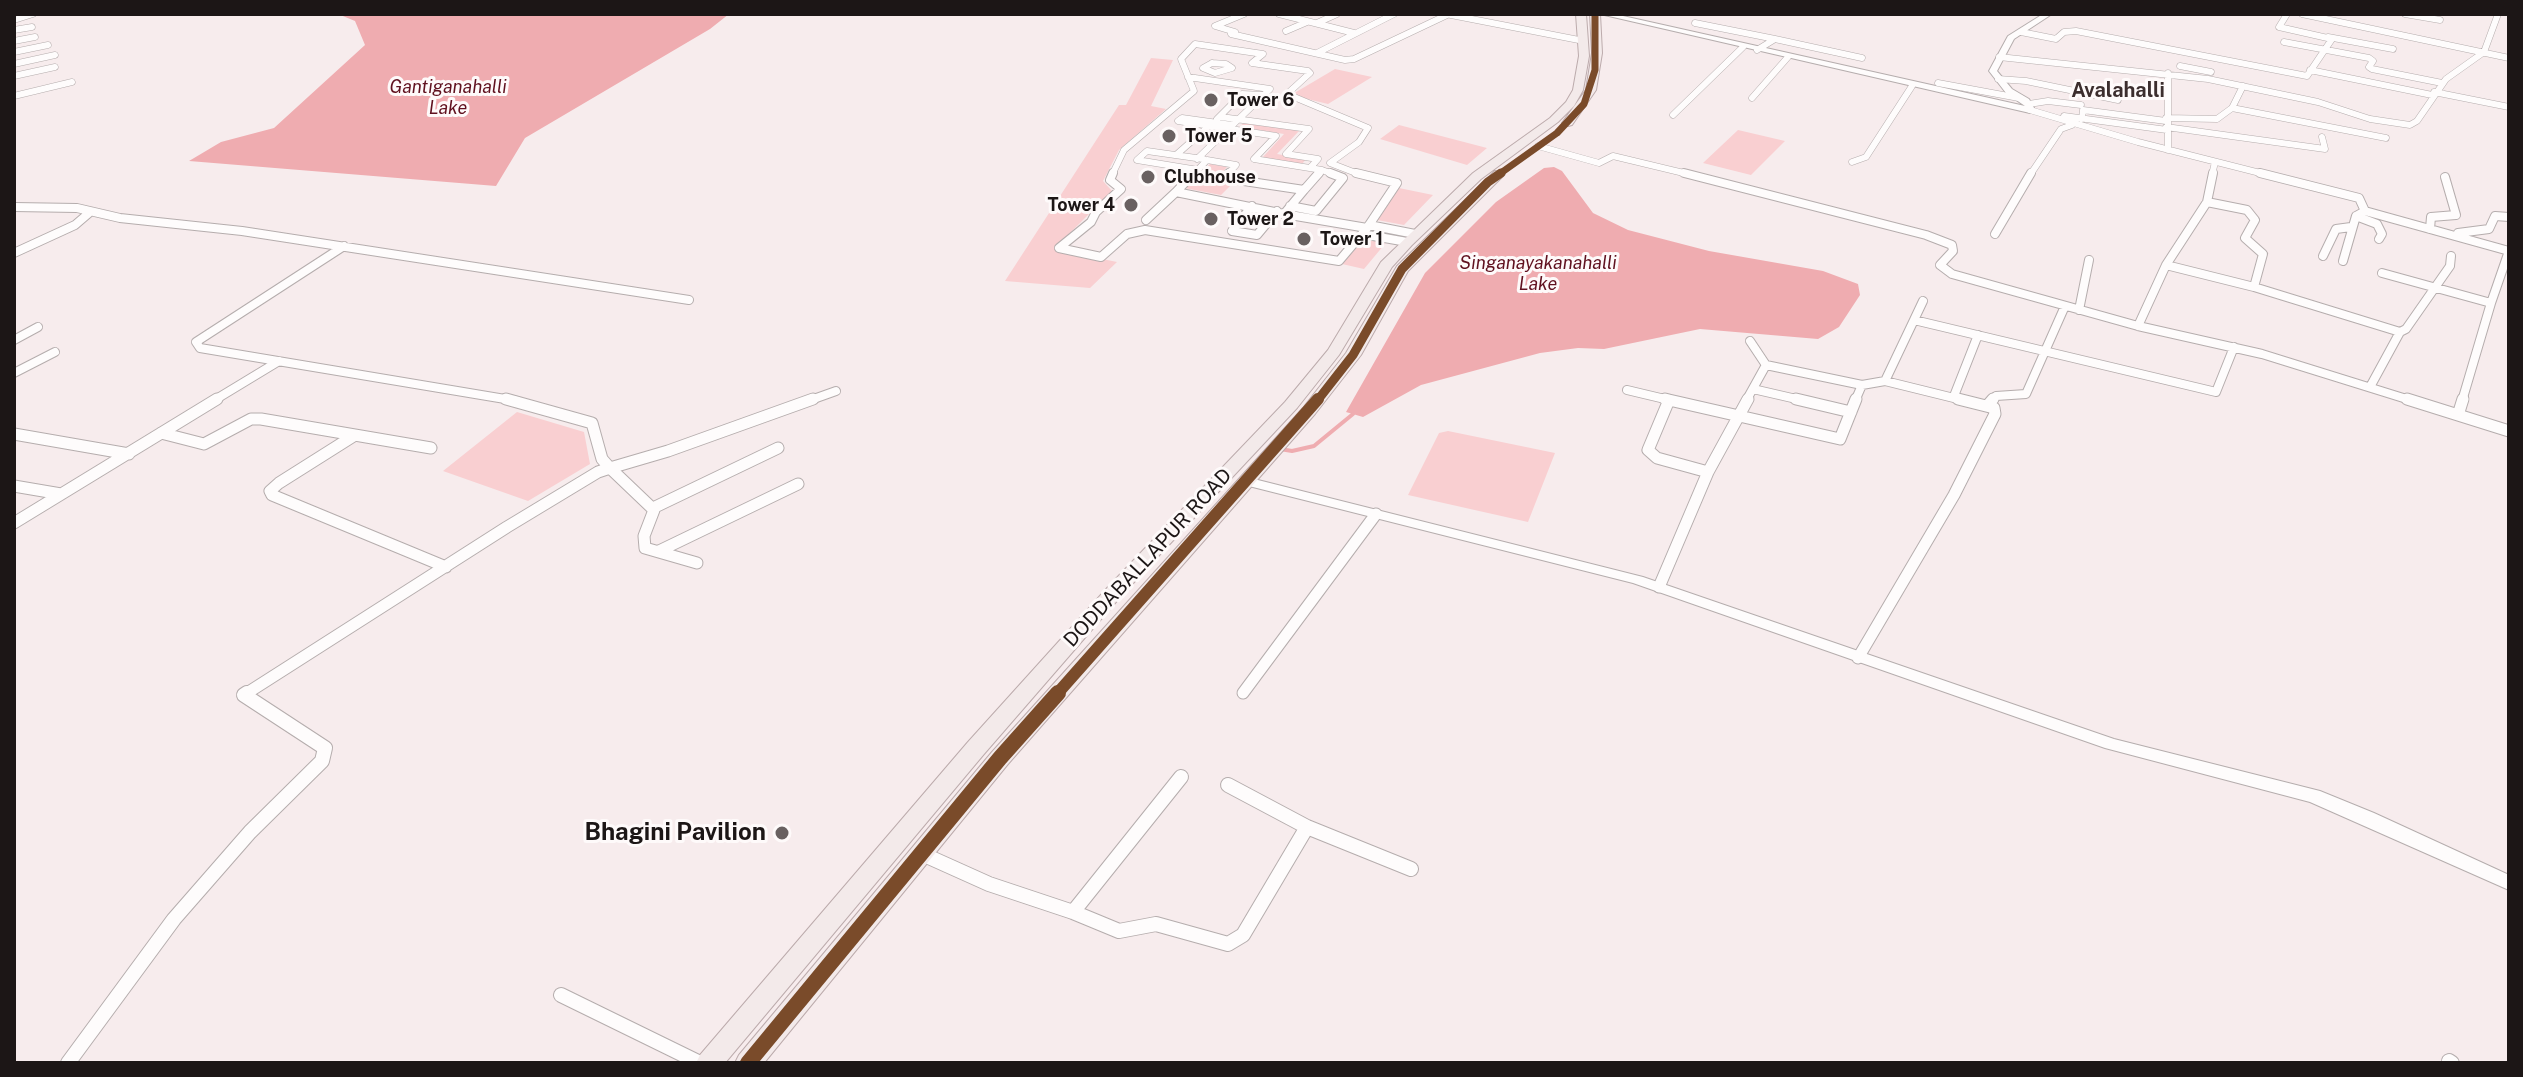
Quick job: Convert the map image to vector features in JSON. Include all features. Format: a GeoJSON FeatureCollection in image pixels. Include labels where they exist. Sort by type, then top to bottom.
{"type":"FeatureCollection","features":[{"type":"Feature","properties":{"kind":"main road","name":"DODDABALLAPUR ROAD"},"geometry":{"type":"LineString","coordinates":[[748,1063],[1000,758],[1246,481],[1267,444],[1334,352],[1386,265],[1477,176],[1554,120],[1570,104],[1581,78],[1581,14]]}},
{"type":"Feature","properties":{"kind":"main road","name":"DODDABALLAPUR ROAD"},"geometry":{"type":"LineString","coordinates":[[709,1063],[976,748],[1115,591],[1267,444],[1353,355],[1402,269],[1488,182],[1569,122],[1591,90],[1597,53],[1595,14]]}},
{"type":"Feature","properties":{"kind":"main road"},"geometry":{"type":"LineString","coordinates":[[976,748],[1000,758]]}},
{"type":"Feature","properties":{"kind":"street"},"geometry":{"type":"LineString","coordinates":[[14,20],[33,14]]}},
{"type":"Feature","properties":{"kind":"street"},"geometry":{"type":"LineString","coordinates":[[1244,14],[1215,26],[1235,32],[1231,34],[1354,59],[1448,14],[1583,38]]}},
{"type":"Feature","properties":{"kind":"street"},"geometry":{"type":"LineString","coordinates":[[1279,14],[1354,33]]}},
{"type":"Feature","properties":{"kind":"street"},"geometry":{"type":"LineString","coordinates":[[1316,24],[1337,14]]}},
{"type":"Feature","properties":{"kind":"street"},"geometry":{"type":"LineString","coordinates":[[1307,50],[1379,14]]}},
{"type":"Feature","properties":{"kind":"street"},"geometry":{"type":"LineString","coordinates":[[1317,53],[1394,14]]}},
{"type":"Feature","properties":{"kind":"street"},"geometry":{"type":"LineString","coordinates":[[1475,14],[1583,38]]}},
{"type":"Feature","properties":{"kind":"street"},"geometry":{"type":"LineString","coordinates":[[1604,14],[1912,86],[2030,107],[2048,101],[2081,105]]}},
{"type":"Feature","properties":{"kind":"street"},"geometry":{"type":"LineString","coordinates":[[2048,14],[2011,38],[1993,71],[2019,98],[2030,107],[2072,125],[2359,198],[2361,213],[2351,227],[2343,261]]}},
{"type":"Feature","properties":{"kind":"street"},"geometry":{"type":"LineString","coordinates":[[2287,14],[2279,27],[2393,49]]}},
{"type":"Feature","properties":{"kind":"street"},"geometry":{"type":"LineString","coordinates":[[2302,14],[2509,58]]}},
{"type":"Feature","properties":{"kind":"street"},"geometry":{"type":"LineString","coordinates":[[2405,14],[2441,17],[2431,39]]}},
{"type":"Feature","properties":{"kind":"street"},"geometry":{"type":"LineString","coordinates":[[2180,66],[2243,86],[2318,102],[2370,119],[2410,125],[2417,121],[2442,83],[2484,52],[2498,14]]}},
{"type":"Feature","properties":{"kind":"street"},"geometry":{"type":"LineString","coordinates":[[1286,31],[1308,22]]}},
{"type":"Feature","properties":{"kind":"street"},"geometry":{"type":"LineString","coordinates":[[1695,23],[1862,58]]}},
{"type":"Feature","properties":{"kind":"street"},"geometry":{"type":"LineString","coordinates":[[14,30],[32,27]]}},
{"type":"Feature","properties":{"kind":"street"},"geometry":{"type":"LineString","coordinates":[[2021,32],[2056,39],[2064,32],[2076,31],[2302,76],[2307,76],[2332,41],[2328,37]]}},
{"type":"Feature","properties":{"kind":"street"},"geometry":{"type":"LineString","coordinates":[[14,41],[35,37]]}},
{"type":"Feature","properties":{"kind":"street"},"geometry":{"type":"LineString","coordinates":[[1757,50],[1775,39]]}},
{"type":"Feature","properties":{"kind":"street"},"geometry":{"type":"LineString","coordinates":[[2284,42],[2372,60],[2369,67],[2372,69],[2442,83]]}},
{"type":"Feature","properties":{"kind":"street"},"geometry":{"type":"LineString","coordinates":[[1195,44],[1263,54],[1252,63],[1308,71],[1310,73],[1287,94],[1289,97],[1368,128],[1359,142],[1330,163],[1369,178],[1397,183],[1366,229],[1339,261],[1145,230],[1127,234],[1101,257],[1059,248],[1091,222],[1096,212],[1121,189],[1110,180],[1124,150],[1194,91],[1181,59],[1195,44]]}},
{"type":"Feature","properties":{"kind":"street"},"geometry":{"type":"LineString","coordinates":[[14,52],[48,45]]}},
{"type":"Feature","properties":{"kind":"street"},"geometry":{"type":"LineString","coordinates":[[1673,115],[1743,47]]}},
{"type":"Feature","properties":{"kind":"street"},"geometry":{"type":"LineString","coordinates":[[14,64],[55,55]]}},
{"type":"Feature","properties":{"kind":"street"},"geometry":{"type":"LineString","coordinates":[[1752,98],[1788,57]]}},
{"type":"Feature","properties":{"kind":"street"},"geometry":{"type":"LineString","coordinates":[[1999,57],[2210,75]]}},
{"type":"Feature","properties":{"kind":"street"},"geometry":{"type":"LineString","coordinates":[[2210,75],[2218,59]]}},
{"type":"Feature","properties":{"kind":"street"},"geometry":{"type":"LineString","coordinates":[[27,94],[14,79],[55,67]]}},
{"type":"Feature","properties":{"kind":"street"},"geometry":{"type":"LineString","coordinates":[[2310,70],[2509,107]]}},
{"type":"Feature","properties":{"kind":"street"},"geometry":{"type":"LineString","coordinates":[[2168,73],[2168,150]]}},
{"type":"Feature","properties":{"kind":"street"},"geometry":{"type":"LineString","coordinates":[[1187,75],[1221,75],[1270,89]]}},
{"type":"Feature","properties":{"kind":"street"},"geometry":{"type":"LineString","coordinates":[[1187,75],[1270,89]]}},
{"type":"Feature","properties":{"kind":"street"},"geometry":{"type":"LineString","coordinates":[[1998,79],[2026,81],[2118,100]]}},
{"type":"Feature","properties":{"kind":"street"},"geometry":{"type":"LineString","coordinates":[[14,96],[72,82]]}},
{"type":"Feature","properties":{"kind":"street"},"geometry":{"type":"LineString","coordinates":[[1938,83],[2019,98]]}},
{"type":"Feature","properties":{"kind":"street"},"geometry":{"type":"LineString","coordinates":[[1852,162],[1866,157],[1912,86]]}},
{"type":"Feature","properties":{"kind":"street"},"geometry":{"type":"LineString","coordinates":[[2166,124],[2210,121],[2232,108],[2243,86]]}},
{"type":"Feature","properties":{"kind":"street"},"geometry":{"type":"LineString","coordinates":[[1146,220],[1198,170],[1202,159],[1233,124],[1270,89]]}},
{"type":"Feature","properties":{"kind":"street"},"geometry":{"type":"LineString","coordinates":[[1176,155],[1242,94],[1263,95]]}},
{"type":"Feature","properties":{"kind":"street"},"geometry":{"type":"LineString","coordinates":[[2232,108],[2277,111],[2386,138]]}},
{"type":"Feature","properties":{"kind":"street"},"geometry":{"type":"LineString","coordinates":[[1187,111],[1214,122],[1309,129],[1286,154],[1318,159],[1310,168]]}},
{"type":"Feature","properties":{"kind":"street"},"geometry":{"type":"LineString","coordinates":[[2045,114],[2166,124],[2325,149],[2322,137]]}},
{"type":"Feature","properties":{"kind":"street"},"geometry":{"type":"LineString","coordinates":[[1176,192],[1252,206],[1316,211],[1343,178],[1322,170],[1254,159],[1276,136],[1214,122]]}},
{"type":"Feature","properties":{"kind":"street"},"geometry":{"type":"LineString","coordinates":[[1995,234],[2047,146],[2061,129],[2072,125]]}},
{"type":"Feature","properties":{"kind":"street"},"geometry":{"type":"LineString","coordinates":[[2313,130],[2335,132],[2337,127]]}},
{"type":"Feature","properties":{"kind":"street"},"geometry":{"type":"LineString","coordinates":[[1538,146],[1559,157],[1599,163],[1613,156],[1626,158],[1926,235],[1952,245],[1953,251],[1940,265],[1942,270],[2138,326],[2234,347],[2509,431]]}},
{"type":"Feature","properties":{"kind":"street"},"geometry":{"type":"LineString","coordinates":[[1198,170],[1137,160],[1147,151],[1236,165],[1224,178],[1304,190]]}},
{"type":"Feature","properties":{"kind":"street"},"geometry":{"type":"LineString","coordinates":[[2138,326],[2166,265],[2207,202],[2215,162]]}},
{"type":"Feature","properties":{"kind":"street"},"geometry":{"type":"LineString","coordinates":[[1252,206],[1232,231],[1257,235],[1322,170]]}},
{"type":"Feature","properties":{"kind":"street"},"geometry":{"type":"LineString","coordinates":[[2430,229],[2431,217],[2456,215],[2445,177]]}},
{"type":"Feature","properties":{"kind":"street"},"geometry":{"type":"LineString","coordinates":[[2207,202],[2247,210],[2255,220],[2245,238],[2263,254],[2254,287]]}},
{"type":"Feature","properties":{"kind":"street"},"geometry":{"type":"LineString","coordinates":[[14,207],[77,208],[89,213],[258,233],[689,300]]}},
{"type":"Feature","properties":{"kind":"street"},"geometry":{"type":"LineString","coordinates":[[1284,210],[1411,238]]}},
{"type":"Feature","properties":{"kind":"street"},"geometry":{"type":"LineString","coordinates":[[14,253],[75,225],[89,213]]}},
{"type":"Feature","properties":{"kind":"street"},"geometry":{"type":"LineString","coordinates":[[2361,213],[2509,251],[2459,415]]}},
{"type":"Feature","properties":{"kind":"street"},"geometry":{"type":"LineString","coordinates":[[2361,213],[2377,224],[2382,234],[2379,239]]}},
{"type":"Feature","properties":{"kind":"street"},"geometry":{"type":"LineString","coordinates":[[2446,233],[2466,234],[2489,229],[2495,216],[2509,217]]}},
{"type":"Feature","properties":{"kind":"street"},"geometry":{"type":"LineString","coordinates":[[2323,256],[2336,229],[2351,227]]}},
{"type":"Feature","properties":{"kind":"street"},"geometry":{"type":"LineString","coordinates":[[344,246],[196,342],[200,348],[517,401],[592,423],[602,459],[653,508]]}},
{"type":"Feature","properties":{"kind":"street"},"geometry":{"type":"LineString","coordinates":[[2370,387],[2400,332],[2406,329],[2450,266],[2451,256]]}},
{"type":"Feature","properties":{"kind":"street"},"geometry":{"type":"LineString","coordinates":[[2079,310],[2089,260]]}},
{"type":"Feature","properties":{"kind":"street"},"geometry":{"type":"LineString","coordinates":[[2166,265],[2254,287],[2400,332]]}},
{"type":"Feature","properties":{"kind":"street"},"geometry":{"type":"LineString","coordinates":[[2382,273],[2491,303]]}},
{"type":"Feature","properties":{"kind":"street"},"geometry":{"type":"LineString","coordinates":[[1885,381],[1923,301]]}},
{"type":"Feature","properties":{"kind":"street"},"geometry":{"type":"LineString","coordinates":[[1987,406],[1996,396],[2026,394],[2065,306]]}},
{"type":"Feature","properties":{"kind":"street"},"geometry":{"type":"LineString","coordinates":[[1914,320],[2216,392],[2234,347]]}},
{"type":"Feature","properties":{"kind":"street"},"geometry":{"type":"LineString","coordinates":[[14,340],[38,327]]}},
{"type":"Feature","properties":{"kind":"street"},"geometry":{"type":"LineString","coordinates":[[1954,396],[1978,335]]}},
{"type":"Feature","properties":{"kind":"street"},"geometry":{"type":"LineString","coordinates":[[1750,341],[1766,365],[1862,385],[1885,381],[1994,408],[1995,414],[1989,428],[1954,495],[1858,658]]}},
{"type":"Feature","properties":{"kind":"street"},"geometry":{"type":"LineString","coordinates":[[14,373],[55,352]]}},
{"type":"Feature","properties":{"kind":"street"},"geometry":{"type":"LineString","coordinates":[[17,519],[279,361]]}},
{"type":"Feature","properties":{"kind":"street"},"geometry":{"type":"LineString","coordinates":[[1659,587],[1708,472],[1766,365]]}},
{"type":"Feature","properties":{"kind":"street"},"geometry":{"type":"LineString","coordinates":[[1627,390],[1840,439],[1862,385]]}},
{"type":"Feature","properties":{"kind":"street"},"geometry":{"type":"LineString","coordinates":[[1753,389],[1851,412]]}},
{"type":"Feature","properties":{"kind":"street"},"geometry":{"type":"LineString","coordinates":[[68,1063],[174,919],[250,832],[322,761],[325,748],[244,695],[598,472],[668,451],[836,391]]}},
{"type":"Feature","properties":{"kind":"street"},"geometry":{"type":"LineString","coordinates":[[1669,400],[1648,450],[1657,458],[1708,472]]}},
{"type":"Feature","properties":{"kind":"street"},"geometry":{"type":"LineString","coordinates":[[161,433],[204,444],[251,419],[261,419],[431,448]]}},
{"type":"Feature","properties":{"kind":"street"},"geometry":{"type":"LineString","coordinates":[[14,434],[129,454]]}},
{"type":"Feature","properties":{"kind":"street"},"geometry":{"type":"LineString","coordinates":[[355,435],[279,483],[270,491],[272,495],[446,567]]}},
{"type":"Feature","properties":{"kind":"street"},"geometry":{"type":"LineString","coordinates":[[697,563],[645,548],[644,536],[653,508],[778,448]]}},
{"type":"Feature","properties":{"kind":"street"},"geometry":{"type":"LineString","coordinates":[[1246,481],[1572,562],[1659,587],[2111,744],[2314,796],[2509,883]]}},
{"type":"Feature","properties":{"kind":"street"},"geometry":{"type":"LineString","coordinates":[[659,552],[798,484]]}},
{"type":"Feature","properties":{"kind":"street"},"geometry":{"type":"LineString","coordinates":[[14,486],[61,494]]}},
{"type":"Feature","properties":{"kind":"street"},"geometry":{"type":"LineString","coordinates":[[1243,693],[1376,514]]}},
{"type":"Feature","properties":{"kind":"street"},"geometry":{"type":"LineString","coordinates":[[1073,912],[1181,777]]}},
{"type":"Feature","properties":{"kind":"street"},"geometry":{"type":"LineString","coordinates":[[1228,785],[1307,827],[1411,869]]}},
{"type":"Feature","properties":{"kind":"street"},"geometry":{"type":"LineString","coordinates":[[920,853],[989,884],[1119,931],[1156,924],[1228,944],[1243,935],[1307,827]]}},
{"type":"Feature","properties":{"kind":"street"},"geometry":{"type":"LineString","coordinates":[[561,995],[700,1063]]}},
{"type":"Feature","properties":{"kind":"shaded area"},"geometry":{"type":"Polygon","coordinates":[[[1151,58],[1173,60],[1151,106],[1166,109],[1119,150],[1103,181],[1112,191],[1054,249],[1117,262],[1090,288],[1005,281],[1119,105],[1126,105],[1151,58]]]}},
{"type":"Feature","properties":{"kind":"shaded area"},"geometry":{"type":"Polygon","coordinates":[[[1335,69],[1372,77],[1328,104],[1291,95],[1335,69]]]}},
{"type":"Feature","properties":{"kind":"shaded area"},"geometry":{"type":"Polygon","coordinates":[[[1245,122],[1300,130],[1277,154],[1306,159],[1302,164],[1262,158],[1284,134],[1239,127],[1245,122]]]}},
{"type":"Feature","properties":{"kind":"shaded area"},"geometry":{"type":"Polygon","coordinates":[[[1399,125],[1487,148],[1467,165],[1380,139],[1399,125]]]}},
{"type":"Feature","properties":{"kind":"shaded area"},"geometry":{"type":"Polygon","coordinates":[[[1738,130],[1785,141],[1751,175],[1703,163],[1738,130]]]}},
{"type":"Feature","properties":{"kind":"shaded area"},"geometry":{"type":"Polygon","coordinates":[[[1210,164],[1227,167],[1216,179],[1234,182],[1221,195],[1184,188],[1210,164]]]}},
{"type":"Feature","properties":{"kind":"shaded area"},"geometry":{"type":"Polygon","coordinates":[[[1399,188],[1433,195],[1404,225],[1377,220],[1399,188]]]}},
{"type":"Feature","properties":{"kind":"shaded area"},"geometry":{"type":"Polygon","coordinates":[[[1368,235],[1389,239],[1364,269],[1342,264],[1368,235]]]}},
{"type":"Feature","properties":{"kind":"shaded area"},"geometry":{"type":"Polygon","coordinates":[[[517,412],[584,432],[590,464],[528,501],[443,471],[517,412]]]}},
{"type":"Feature","properties":{"kind":"shaded area"},"geometry":{"type":"Polygon","coordinates":[[[1448,431],[1555,453],[1528,522],[1408,495],[1439,433],[1448,431]]]}},
{"type":"Feature","properties":{"kind":"water","name":"Gantiganahalli Lake"},"geometry":{"type":"Polygon","coordinates":[[[338,14],[729,14],[710,29],[525,138],[496,186],[189,161],[221,142],[274,128],[365,45],[355,21],[338,14]]]}},
{"type":"Feature","properties":{"kind":"water","name":"Singanayakanahalli Lake"},"geometry":{"type":"Polygon","coordinates":[[[1554,167],[1562,171],[1593,213],[1628,230],[1709,251],[1823,271],[1858,284],[1860,295],[1839,327],[1818,339],[1700,329],[1604,349],[1578,348],[1540,353],[1421,385],[1363,417],[1346,412],[1425,273],[1496,202],[1544,168],[1554,167]]]}},
{"type":"Feature","properties":{"kind":"waterway"},"geometry":{"type":"LineString","coordinates":[[1280,449],[1292,451],[1314,446],[1353,414]]}},
{"type":"Feature","properties":{"kind":"transit line"},"geometry":{"type":"LineString","coordinates":[[748,1063],[1000,758],[1309,411],[1353,355],[1402,269],[1488,182],[1557,133],[1584,104],[1595,70],[1595,14]]}},
{"type":"Feature","properties":{"kind":"place","name":"Tower 6"},"geometry":{"type":"Point","coordinates":[1211,100]}},
{"type":"Feature","properties":{"kind":"place","name":"Tower 5"},"geometry":{"type":"Point","coordinates":[1169,136]}},
{"type":"Feature","properties":{"kind":"place","name":"Clubhouse"},"geometry":{"type":"Point","coordinates":[1148,177]}},
{"type":"Feature","properties":{"kind":"place","name":"Tower 4"},"geometry":{"type":"Point","coordinates":[1131,205]}},
{"type":"Feature","properties":{"kind":"place","name":"Tower 2"},"geometry":{"type":"Point","coordinates":[1211,219]}},
{"type":"Feature","properties":{"kind":"place","name":"Tower 1"},"geometry":{"type":"Point","coordinates":[1304,239]}},
{"type":"Feature","properties":{"kind":"place","name":"Bhagini Pavilion"},"geometry":{"type":"Point","coordinates":[782,833]}},
{"type":"Feature","properties":{"kind":"district","name":"Avalahalli"},"geometry":{"type":"Point","coordinates":[2118,91]}}]}
